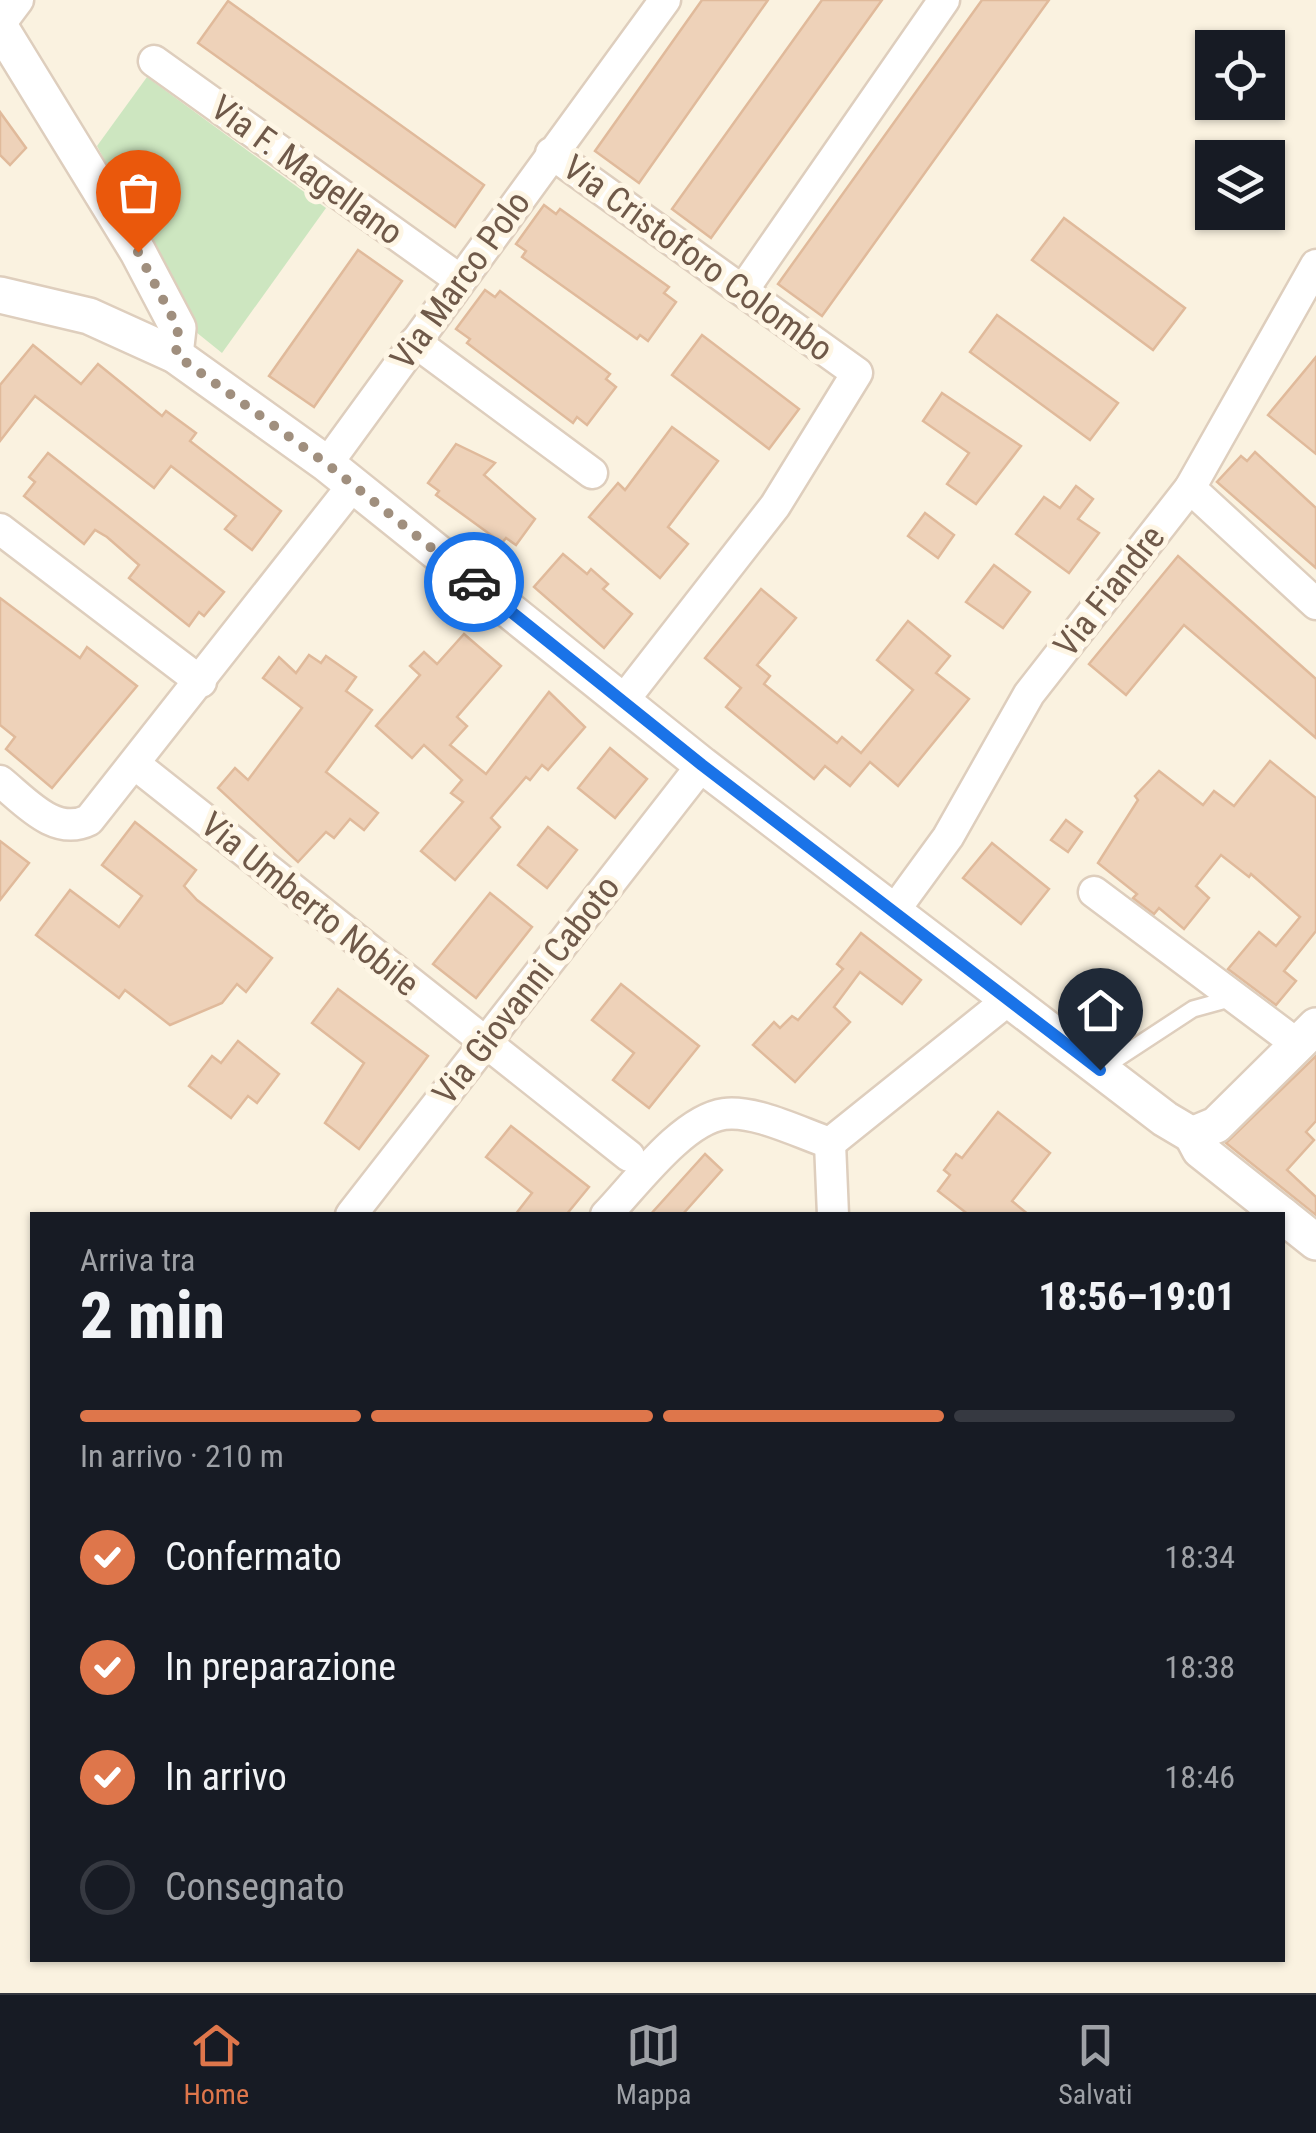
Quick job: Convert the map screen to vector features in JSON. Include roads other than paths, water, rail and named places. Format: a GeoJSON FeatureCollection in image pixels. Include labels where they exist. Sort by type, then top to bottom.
{"type":"FeatureCollection","features":[{"type":"Feature","properties":{"kind":"street"},"geometry":{"type":"LineString","coordinates":[[18,0],[0,26],[138,252],[178,328],[176,355]]}},
{"type":"Feature","properties":{"kind":"street","name":"Via Marco Polo"},"geometry":{"type":"LineString","coordinates":[[0,782],[51,821],[78,825],[89,820],[136,765],[201,682],[340,475],[414,342],[665,0]]}},
{"type":"Feature","properties":{"kind":"street"},"geometry":{"type":"LineString","coordinates":[[742,290],[944,0]]}},
{"type":"Feature","properties":{"kind":"street","name":"Via F. Magellano"},"geometry":{"type":"LineString","coordinates":[[154,60],[460,280]]}},
{"type":"Feature","properties":{"kind":"street","name":"Via Cristoforo Colombo"},"geometry":{"type":"LineString","coordinates":[[551,153],[857,373],[775,506],[623,701]]}},
{"type":"Feature","properties":{"kind":"street","name":"Via Fiandre"},"geometry":{"type":"LineString","coordinates":[[894,911],[948,837],[1029,694],[1190,488],[1316,265]]}},
{"type":"Feature","properties":{"kind":"street"},"geometry":{"type":"LineString","coordinates":[[0,294],[90,316],[176,355],[340,475],[702,765],[1008,1000],[1192,1135],[1200,1150],[1278,1212]]}},
{"type":"Feature","properties":{"kind":"street"},"geometry":{"type":"LineString","coordinates":[[414,342],[592,473]]}},
{"type":"Feature","properties":{"kind":"street"},"geometry":{"type":"LineString","coordinates":[[1190,488],[1316,604]]}},
{"type":"Feature","properties":{"kind":"street"},"geometry":{"type":"LineString","coordinates":[[0,529],[201,682]]}},
{"type":"Feature","properties":{"kind":"street","name":"Via Umberto Nobile"},"geometry":{"type":"LineString","coordinates":[[136,765],[629,1156]]}},
{"type":"Feature","properties":{"kind":"street","name":"Via Giovanni Caboto"},"geometry":{"type":"LineString","coordinates":[[353,1212],[702,765]]}},
{"type":"Feature","properties":{"kind":"street"},"geometry":{"type":"LineString","coordinates":[[1094,892],[1233,998],[1306,1035],[1216,1125],[1192,1135]]}},
{"type":"Feature","properties":{"kind":"street"},"geometry":{"type":"LineString","coordinates":[[830,1143],[1008,1000]]}},
{"type":"Feature","properties":{"kind":"street"},"geometry":{"type":"LineString","coordinates":[[609,1212],[685,1133],[707,1119],[727,1114],[750,1118],[830,1143]]}},
{"type":"Feature","properties":{"kind":"street"},"geometry":{"type":"LineString","coordinates":[[830,1143],[833,1212]]}},
{"type":"Feature","properties":{"kind":"street"},"geometry":{"type":"LineString","coordinates":[[1285,1217],[1316,1242]]}},
{"type":"Feature","properties":{"kind":"lane"},"geometry":{"type":"LineString","coordinates":[[1100,1070],[1193,1009],[1233,998]]}}]}
